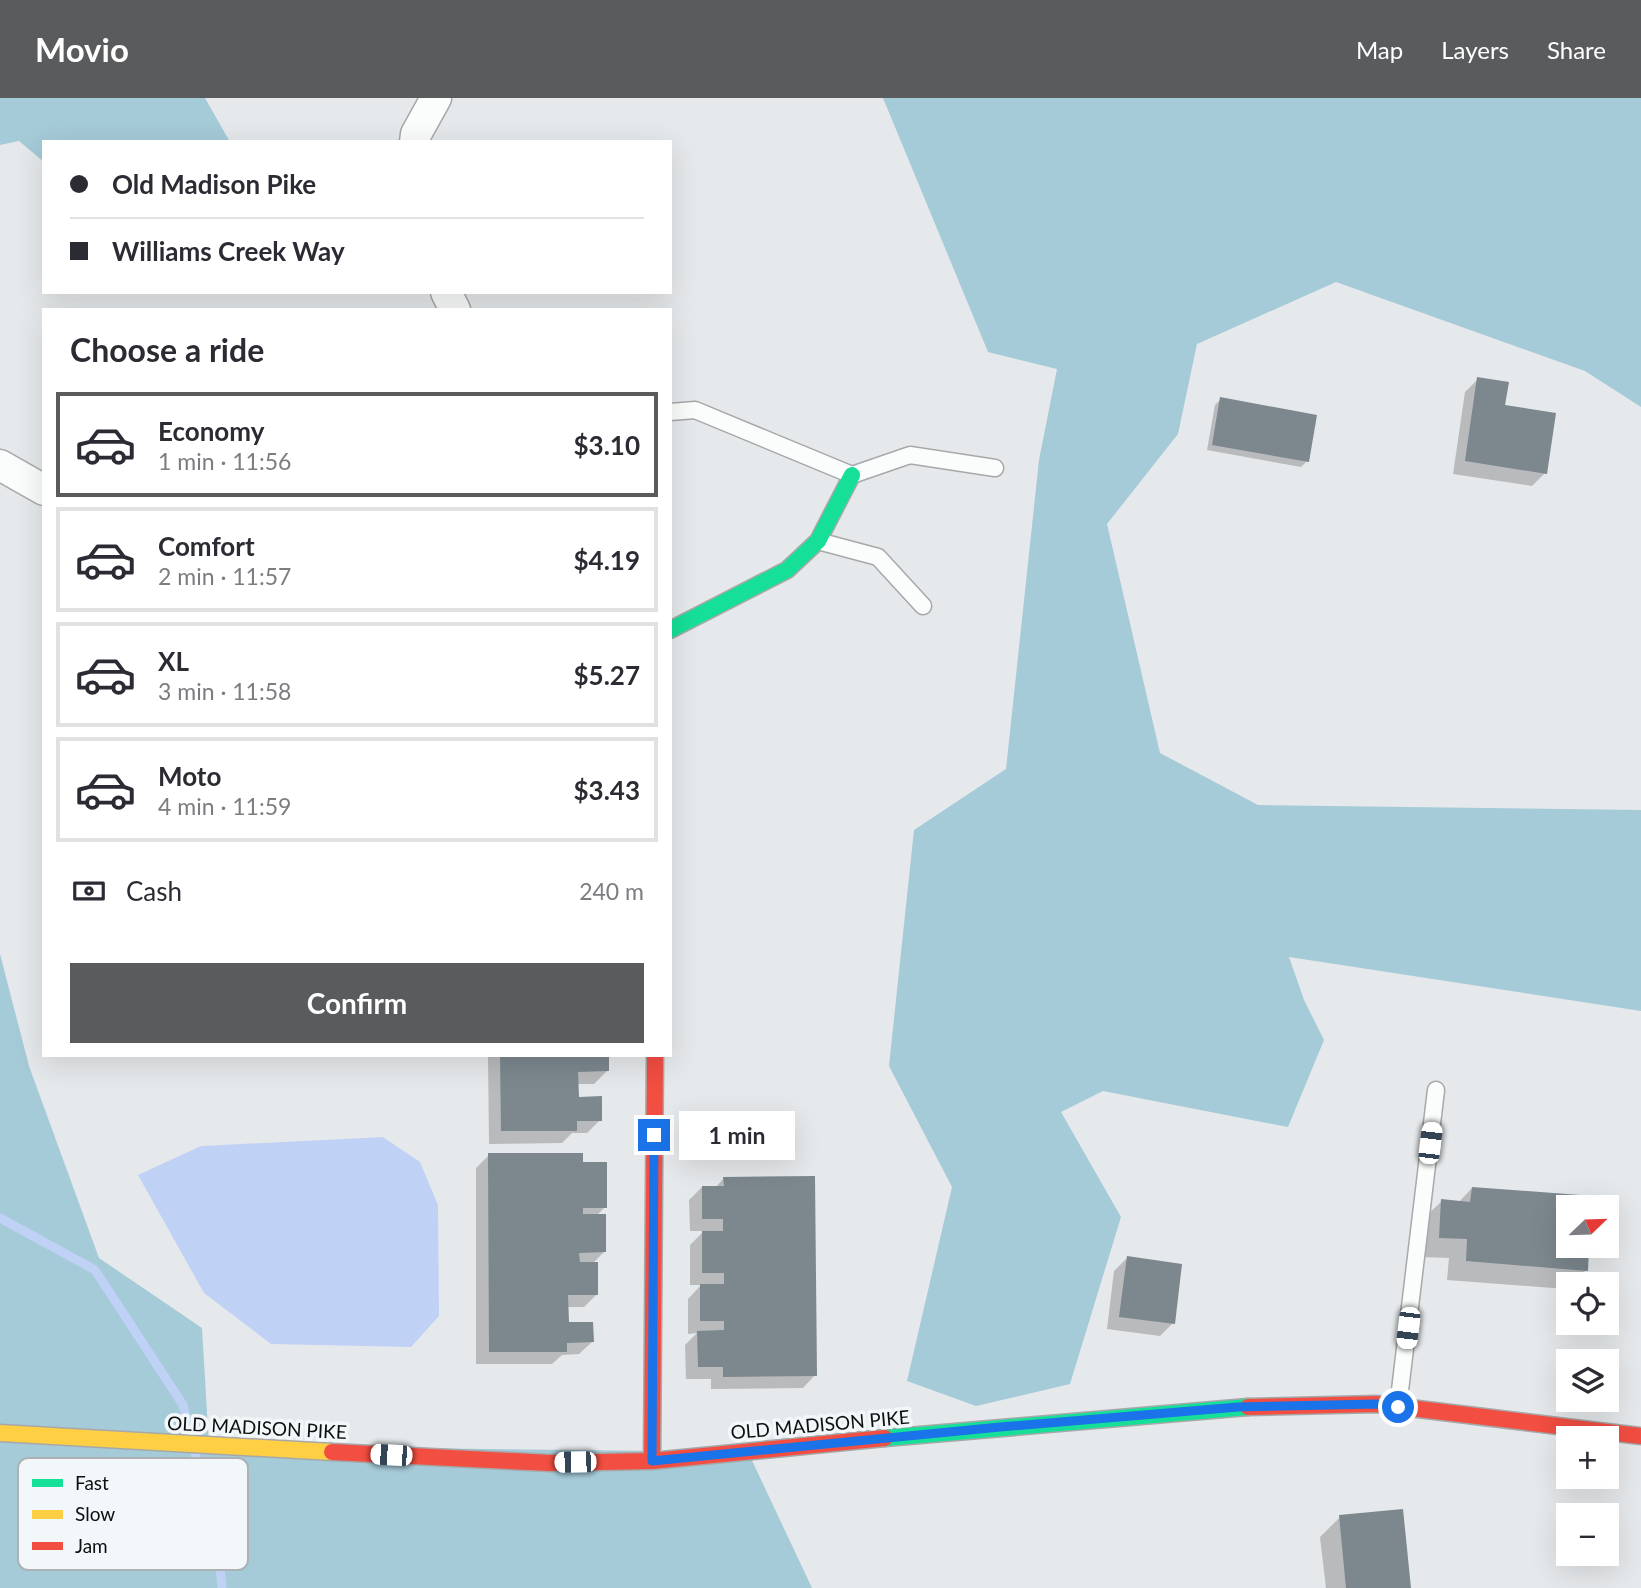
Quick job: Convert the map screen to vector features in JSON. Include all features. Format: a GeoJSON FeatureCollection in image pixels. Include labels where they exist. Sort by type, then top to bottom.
{"type":"FeatureCollection","features":[{"type":"Feature","properties":{"kind":"street"},"geometry":{"type":"LineString","coordinates":[[415,140],[436,98]]}},
{"type":"Feature","properties":{"kind":"street"},"geometry":{"type":"LineString","coordinates":[[0,465],[42,489]]}},
{"type":"Feature","properties":{"kind":"street"},"geometry":{"type":"LineString","coordinates":[[672,629],[787,570],[818,541],[852,475]]}},
{"type":"Feature","properties":{"kind":"street"},"geometry":{"type":"LineString","coordinates":[[652,1461],[655,1057]]}},
{"type":"Feature","properties":{"kind":"street","name":"OLD MADISON PIKE"},"geometry":{"type":"LineString","coordinates":[[0,1433],[550,1463],[652,1461],[1238,1407],[1377,1404],[1641,1436]]}},
{"type":"Feature","properties":{"kind":"lane"},"geometry":{"type":"LineString","coordinates":[[672,412],[695,410],[852,475],[910,455],[995,468]]}},
{"type":"Feature","properties":{"kind":"lane"},"geometry":{"type":"LineString","coordinates":[[818,541],[878,557],[923,606]]}},
{"type":"Feature","properties":{"kind":"lane"},"geometry":{"type":"LineString","coordinates":[[1398,1407],[1436,1090]]}},
{"type":"Feature","properties":{"kind":"shaded area"},"geometry":{"type":"Polygon","coordinates":[[[0,98],[205,98],[229,140],[42,140],[42,160],[19,141],[0,145],[0,98]]]}},
{"type":"Feature","properties":{"kind":"shaded area"},"geometry":{"type":"Polygon","coordinates":[[[883,98],[1641,98],[1641,407],[1585,371],[1336,282],[1197,344],[1178,434],[1107,524],[1160,753],[1258,805],[1641,810],[1641,1011],[1289,957],[1304,1000],[1324,1040],[1288,1127],[1103,1091],[1061,1112],[1121,1217],[1070,1384],[976,1406],[907,1381],[952,1187],[889,1066],[914,830],[1006,769],[1039,460],[1057,369],[988,352],[883,98]]]}},
{"type":"Feature","properties":{"kind":"shaded area"},"geometry":{"type":"Polygon","coordinates":[[[0,954],[29,1066],[99,1258],[202,1328],[209,1446],[748,1452],[812,1588],[0,1588],[0,954]]]}},
{"type":"Feature","properties":{"kind":"shaded area"},"geometry":{"type":"Polygon","coordinates":[[[383,1137],[420,1162],[438,1205],[439,1316],[411,1347],[271,1344],[204,1293],[138,1175],[201,1146],[383,1137]]]}},
{"type":"Feature","properties":{"kind":"building"},"geometry":{"type":"Polygon","coordinates":[[[1477,377],[1509,382],[1505,405],[1556,413],[1547,474],[1465,461],[1477,377]]]}},
{"type":"Feature","properties":{"kind":"building"},"geometry":{"type":"Polygon","coordinates":[[[1220,397],[1317,415],[1309,462],[1212,445],[1220,397]]]}},
{"type":"Feature","properties":{"kind":"building"},"geometry":{"type":"Polygon","coordinates":[[[500,1057],[609,1057],[609,1071],[578,1072],[579,1097],[602,1096],[602,1121],[577,1121],[577,1131],[501,1131],[500,1057]]]}},
{"type":"Feature","properties":{"kind":"building"},"geometry":{"type":"Polygon","coordinates":[[[488,1153],[583,1153],[583,1162],[607,1162],[607,1208],[583,1208],[583,1214],[606,1214],[606,1252],[579,1253],[580,1262],[598,1262],[598,1295],[568,1295],[569,1322],[593,1322],[594,1342],[567,1343],[567,1352],[489,1352],[488,1153]]]}},
{"type":"Feature","properties":{"kind":"building"},"geometry":{"type":"Polygon","coordinates":[[[815,1176],[817,1376],[723,1377],[723,1367],[698,1367],[697,1331],[724,1330],[724,1321],[700,1321],[700,1284],[724,1284],[724,1273],[702,1273],[702,1231],[723,1231],[723,1219],[702,1219],[702,1186],[724,1186],[723,1177],[815,1176]]]}},
{"type":"Feature","properties":{"kind":"building"},"geometry":{"type":"Polygon","coordinates":[[[1472,1187],[1580,1195],[1556,1195],[1556,1258],[1589,1258],[1588,1271],[1466,1261],[1467,1239],[1439,1238],[1441,1199],[1470,1202],[1472,1187]]]}},
{"type":"Feature","properties":{"kind":"building"},"geometry":{"type":"Polygon","coordinates":[[[1127,1256],[1182,1264],[1175,1324],[1119,1317],[1127,1256]]]}},
{"type":"Feature","properties":{"kind":"building"},"geometry":{"type":"Polygon","coordinates":[[[1403,1509],[1411,1588],[1346,1588],[1339,1515],[1403,1509]]]}},
{"type":"Feature","properties":{"kind":"waterway"},"geometry":{"type":"LineString","coordinates":[[0,1218],[95,1270],[183,1405],[190,1434]]}},
{"type":"Feature","properties":{"kind":"waterway"},"geometry":{"type":"LineString","coordinates":[[195,1454],[196,1458]]}},
{"type":"Feature","properties":{"kind":"waterway"},"geometry":{"type":"LineString","coordinates":[[220,1570],[222,1588]]}},
{"type":"Feature","properties":{"kind":"traffic: fast"},"geometry":{"type":"LineString","coordinates":[[672,629],[787,570],[818,541],[852,475]]}},
{"type":"Feature","properties":{"kind":"traffic: fast"},"geometry":{"type":"LineString","coordinates":[[885,1438],[1248,1407]]}},
{"type":"Feature","properties":{"kind":"traffic: slow"},"geometry":{"type":"LineString","coordinates":[[0,1433],[332,1452]]}},
{"type":"Feature","properties":{"kind":"traffic: jam"},"geometry":{"type":"LineString","coordinates":[[652,1461],[655,1057]]}},
{"type":"Feature","properties":{"kind":"traffic: jam"},"geometry":{"type":"LineString","coordinates":[[1248,1407],[1377,1404],[1641,1436]]}},
{"type":"Feature","properties":{"kind":"traffic: jam"},"geometry":{"type":"LineString","coordinates":[[332,1452],[550,1463],[652,1461],[885,1438]]}},
{"type":"Feature","properties":{"kind":"route"},"geometry":{"type":"LineString","coordinates":[[654,1135],[652,1461],[1238,1407],[1377,1404],[1398,1407]]}}]}
